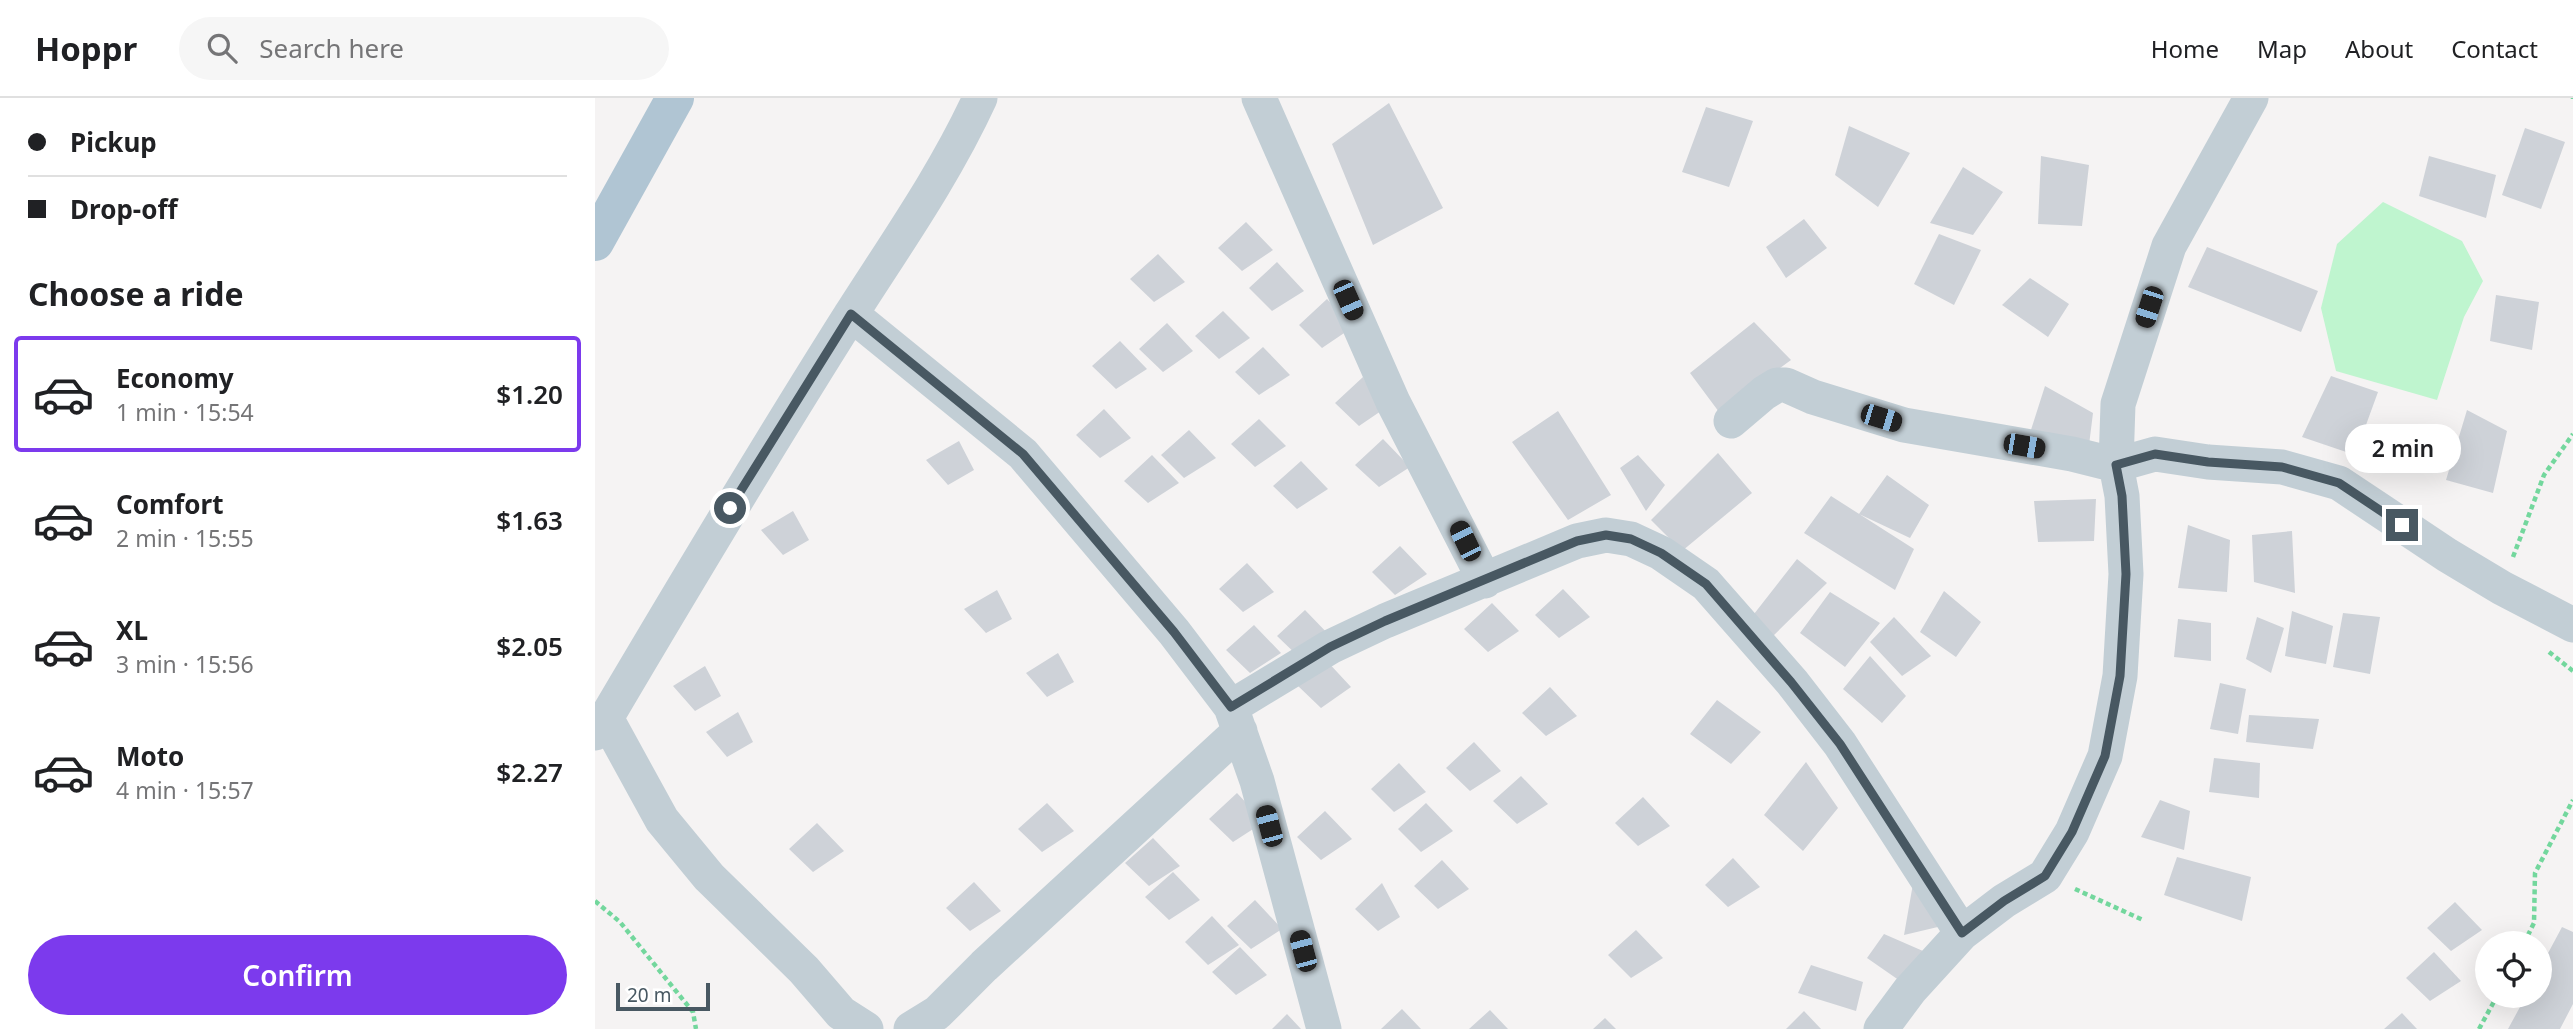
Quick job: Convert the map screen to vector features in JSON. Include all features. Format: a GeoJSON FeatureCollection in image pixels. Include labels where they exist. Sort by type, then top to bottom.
{"type":"FeatureCollection","features":[{"type":"Feature","properties":{"kind":"main road"},"geometry":{"type":"LineString","coordinates":[[595,242],[675,98]]}},
{"type":"Feature","properties":{"kind":"street"},"geometry":{"type":"LineString","coordinates":[[866,1029],[841,1013],[804,970],[709,877],[662,820],[601,726],[717,529],[924,198],[967,126],[980,98]]}},
{"type":"Feature","properties":{"kind":"street"},"geometry":{"type":"LineString","coordinates":[[1259,98],[1393,402],[1485,581]]}},
{"type":"Feature","properties":{"kind":"street"},"geometry":{"type":"LineString","coordinates":[[1881,1029],[1910,990],[1962,933],[2004,901],[2045,876],[2072,832],[2105,756],[2120,676],[2126,574],[2122,496],[2116,465],[2118,404],[2169,246],[2251,98]]}},
{"type":"Feature","properties":{"kind":"street"},"geometry":{"type":"LineString","coordinates":[[851,314],[1023,454],[1174,632],[1236,719],[1261,795],[1324,1029]]}},
{"type":"Feature","properties":{"kind":"street"},"geometry":{"type":"LineString","coordinates":[[1731,421],[1764,393],[1777,386],[1786,385],[1813,397],[1904,425],[2116,465],[2155,454],[2208,462],[2282,467],[2339,483],[2447,555],[2502,588],[2573,625]]}},
{"type":"Feature","properties":{"kind":"street"},"geometry":{"type":"LineString","coordinates":[[2118,404],[2141,439],[2155,454]]}},
{"type":"Feature","properties":{"kind":"street"},"geometry":{"type":"LineString","coordinates":[[911,1029],[937,1013],[1236,719],[1330,647],[1385,621],[1577,541],[1606,535],[1641,543],[1661,553],[1706,584],[1791,682],[1840,744],[1962,933]]}},
{"type":"Feature","properties":{"kind":"path"},"geometry":{"type":"LineString","coordinates":[[2502,588],[2544,475],[2573,434]]}},
{"type":"Feature","properties":{"kind":"path"},"geometry":{"type":"LineString","coordinates":[[2530,931],[2534,923],[2535,873],[2573,800]]}},
{"type":"Feature","properties":{"kind":"path"},"geometry":{"type":"LineString","coordinates":[[2045,876],[2143,920]]}},
{"type":"Feature","properties":{"kind":"path"},"geometry":{"type":"LineString","coordinates":[[595,901],[620,922],[693,1012],[696,1029]]}},
{"type":"Feature","properties":{"kind":"path"},"geometry":{"type":"LineString","coordinates":[[2479,1029],[2490,1008]]}},
{"type":"Feature","properties":{"kind":"green space"},"geometry":{"type":"Polygon","coordinates":[[[2383,202],[2462,241],[2483,281],[2464,317],[2437,400],[2336,371],[2321,308],[2337,244],[2383,202]]]}},
{"type":"Feature","properties":{"kind":"building"},"geometry":{"type":"Polygon","coordinates":[[[1389,103],[1443,208],[1373,245],[1332,144],[1389,103]]]}},
{"type":"Feature","properties":{"kind":"building"},"geometry":{"type":"Polygon","coordinates":[[[1706,107],[1753,121],[1729,187],[1682,172],[1706,107]]]}},
{"type":"Feature","properties":{"kind":"building"},"geometry":{"type":"Polygon","coordinates":[[[1849,126],[1910,153],[1878,207],[1835,175],[1849,126]]]}},
{"type":"Feature","properties":{"kind":"building"},"geometry":{"type":"Polygon","coordinates":[[[2525,128],[2565,142],[2541,209],[2502,195],[2525,128]]]}},
{"type":"Feature","properties":{"kind":"building"},"geometry":{"type":"Polygon","coordinates":[[[2041,156],[2089,165],[2082,226],[2038,224],[2041,156]]]}},
{"type":"Feature","properties":{"kind":"building"},"geometry":{"type":"Polygon","coordinates":[[[2429,156],[2496,175],[2486,218],[2419,196],[2429,156]]]}},
{"type":"Feature","properties":{"kind":"building"},"geometry":{"type":"Polygon","coordinates":[[[1963,167],[2003,192],[1973,235],[1930,223],[1963,167]]]}},
{"type":"Feature","properties":{"kind":"building"},"geometry":{"type":"Polygon","coordinates":[[[1804,219],[1827,248],[1786,278],[1766,247],[1804,219]]]}},
{"type":"Feature","properties":{"kind":"building"},"geometry":{"type":"Polygon","coordinates":[[[1246,222],[1273,250],[1242,271],[1218,248],[1246,222]]]}},
{"type":"Feature","properties":{"kind":"building"},"geometry":{"type":"Polygon","coordinates":[[[1939,234],[1981,250],[1954,305],[1914,284],[1939,234]]]}},
{"type":"Feature","properties":{"kind":"building"},"geometry":{"type":"Polygon","coordinates":[[[2207,247],[2318,291],[2301,332],[2188,287],[2207,247]]]}},
{"type":"Feature","properties":{"kind":"building"},"geometry":{"type":"Polygon","coordinates":[[[1158,254],[1185,282],[1154,302],[1130,279],[1158,254]]]}},
{"type":"Feature","properties":{"kind":"building"},"geometry":{"type":"Polygon","coordinates":[[[1277,262],[1304,291],[1272,311],[1249,288],[1277,262]]]}},
{"type":"Feature","properties":{"kind":"building"},"geometry":{"type":"Polygon","coordinates":[[[2030,278],[2069,304],[2048,337],[2002,305],[2030,278]]]}},
{"type":"Feature","properties":{"kind":"building"},"geometry":{"type":"Polygon","coordinates":[[[2496,295],[2539,302],[2532,350],[2490,341],[2496,295]]]}},
{"type":"Feature","properties":{"kind":"building"},"geometry":{"type":"Polygon","coordinates":[[[1327,299],[1353,327],[1322,348],[1299,325],[1327,299]]]}},
{"type":"Feature","properties":{"kind":"building"},"geometry":{"type":"Polygon","coordinates":[[[1223,311],[1250,338],[1219,359],[1195,336],[1223,311]]]}},
{"type":"Feature","properties":{"kind":"building"},"geometry":{"type":"Polygon","coordinates":[[[1754,322],[1791,360],[1719,412],[1690,373],[1754,322]]]}},
{"type":"Feature","properties":{"kind":"building"},"geometry":{"type":"Polygon","coordinates":[[[1167,323],[1193,351],[1163,372],[1139,349],[1167,323]]]}},
{"type":"Feature","properties":{"kind":"building"},"geometry":{"type":"Polygon","coordinates":[[[1120,341],[1147,369],[1116,389],[1092,366],[1120,341]]]}},
{"type":"Feature","properties":{"kind":"building"},"geometry":{"type":"Polygon","coordinates":[[[1263,347],[1290,375],[1259,395],[1235,372],[1263,347]]]}},
{"type":"Feature","properties":{"kind":"building"},"geometry":{"type":"Polygon","coordinates":[[[2331,376],[2378,392],[2355,455],[2302,437],[2331,376]]]}},
{"type":"Feature","properties":{"kind":"building"},"geometry":{"type":"Polygon","coordinates":[[[1363,377],[1381,411],[1359,426],[1335,403],[1363,377]]]}},
{"type":"Feature","properties":{"kind":"building"},"geometry":{"type":"Polygon","coordinates":[[[2045,386],[2093,413],[2089,445],[2029,436],[2045,386]]]}},
{"type":"Feature","properties":{"kind":"building"},"geometry":{"type":"Polygon","coordinates":[[[1104,409],[1131,438],[1100,458],[1076,435],[1104,409]]]}},
{"type":"Feature","properties":{"kind":"building"},"geometry":{"type":"Polygon","coordinates":[[[2467,410],[2507,431],[2493,493],[2446,480],[2467,410]]]}},
{"type":"Feature","properties":{"kind":"building"},"geometry":{"type":"Polygon","coordinates":[[[1558,411],[1611,495],[1568,520],[1512,442],[1558,411]]]}},
{"type":"Feature","properties":{"kind":"building"},"geometry":{"type":"Polygon","coordinates":[[[1259,419],[1286,446],[1255,467],[1231,444],[1259,419]]]}},
{"type":"Feature","properties":{"kind":"building"},"geometry":{"type":"Polygon","coordinates":[[[1189,430],[1216,458],[1184,478],[1161,455],[1189,430]]]}},
{"type":"Feature","properties":{"kind":"building"},"geometry":{"type":"Polygon","coordinates":[[[1383,439],[1410,467],[1379,487],[1355,465],[1383,439]]]}},
{"type":"Feature","properties":{"kind":"building"},"geometry":{"type":"Polygon","coordinates":[[[959,441],[974,470],[948,485],[926,460],[959,441]]]}},
{"type":"Feature","properties":{"kind":"building"},"geometry":{"type":"Polygon","coordinates":[[[1718,453],[1752,493],[1682,551],[1651,520],[1718,453]]]}},
{"type":"Feature","properties":{"kind":"building"},"geometry":{"type":"Polygon","coordinates":[[[1152,455],[1179,483],[1148,503],[1124,481],[1152,455]]]}},
{"type":"Feature","properties":{"kind":"building"},"geometry":{"type":"Polygon","coordinates":[[[1638,455],[1665,485],[1646,511],[1620,468],[1638,455]]]}},
{"type":"Feature","properties":{"kind":"building"},"geometry":{"type":"Polygon","coordinates":[[[1301,461],[1328,489],[1297,509],[1273,486],[1301,461]]]}},
{"type":"Feature","properties":{"kind":"building"},"geometry":{"type":"Polygon","coordinates":[[[1887,475],[1929,505],[1910,538],[1859,514],[1887,475]]]}},
{"type":"Feature","properties":{"kind":"building"},"geometry":{"type":"Polygon","coordinates":[[[1831,496],[1914,549],[1895,590],[1804,533],[1831,496]]]}},
{"type":"Feature","properties":{"kind":"building"},"geometry":{"type":"Polygon","coordinates":[[[2096,499],[2094,541],[2038,542],[2034,501],[2096,499]]]}},
{"type":"Feature","properties":{"kind":"building"},"geometry":{"type":"Polygon","coordinates":[[[793,511],[809,540],[783,555],[761,530],[793,511]]]}},
{"type":"Feature","properties":{"kind":"building"},"geometry":{"type":"Polygon","coordinates":[[[2188,525],[2230,540],[2227,592],[2178,588],[2188,525]]]}},
{"type":"Feature","properties":{"kind":"building"},"geometry":{"type":"Polygon","coordinates":[[[2292,531],[2295,593],[2254,582],[2252,535],[2292,531]]]}},
{"type":"Feature","properties":{"kind":"building"},"geometry":{"type":"Polygon","coordinates":[[[1400,546],[1427,574],[1395,595],[1372,572],[1400,546]]]}},
{"type":"Feature","properties":{"kind":"building"},"geometry":{"type":"Polygon","coordinates":[[[1797,559],[1827,583],[1773,636],[1754,614],[1797,559]]]}},
{"type":"Feature","properties":{"kind":"building"},"geometry":{"type":"Polygon","coordinates":[[[1247,563],[1274,592],[1243,612],[1219,589],[1247,563]]]}},
{"type":"Feature","properties":{"kind":"building"},"geometry":{"type":"Polygon","coordinates":[[[1563,589],[1590,617],[1559,638],[1535,615],[1563,589]]]}},
{"type":"Feature","properties":{"kind":"building"},"geometry":{"type":"Polygon","coordinates":[[[997,590],[1012,619],[986,633],[964,609],[997,590]]]}},
{"type":"Feature","properties":{"kind":"building"},"geometry":{"type":"Polygon","coordinates":[[[1944,591],[1981,622],[1956,657],[1920,632],[1944,591]]]}},
{"type":"Feature","properties":{"kind":"building"},"geometry":{"type":"Polygon","coordinates":[[[1830,592],[1880,623],[1845,667],[1800,633],[1830,592]]]}},
{"type":"Feature","properties":{"kind":"building"},"geometry":{"type":"Polygon","coordinates":[[[1492,603],[1519,631],[1488,652],[1464,629],[1492,603]]]}},
{"type":"Feature","properties":{"kind":"building"},"geometry":{"type":"Polygon","coordinates":[[[1305,610],[1332,638],[1301,659],[1277,636],[1305,610]]]}},
{"type":"Feature","properties":{"kind":"building"},"geometry":{"type":"Polygon","coordinates":[[[2292,611],[2333,626],[2326,664],[2285,656],[2292,611]]]}},
{"type":"Feature","properties":{"kind":"building"},"geometry":{"type":"Polygon","coordinates":[[[2343,613],[2380,617],[2370,674],[2333,667],[2343,613]]]}},
{"type":"Feature","properties":{"kind":"building"},"geometry":{"type":"Polygon","coordinates":[[[1894,617],[1931,656],[1902,676],[1870,642],[1894,617]]]}},
{"type":"Feature","properties":{"kind":"building"},"geometry":{"type":"Polygon","coordinates":[[[2257,617],[2284,628],[2271,673],[2246,659],[2257,617]]]}},
{"type":"Feature","properties":{"kind":"building"},"geometry":{"type":"Polygon","coordinates":[[[2178,619],[2211,623],[2211,661],[2174,657],[2178,619]]]}},
{"type":"Feature","properties":{"kind":"building"},"geometry":{"type":"Polygon","coordinates":[[[1254,625],[1281,653],[1250,673],[1226,650],[1254,625]]]}},
{"type":"Feature","properties":{"kind":"building"},"geometry":{"type":"Polygon","coordinates":[[[1058,653],[1074,682],[1047,697],[1026,673],[1058,653]]]}},
{"type":"Feature","properties":{"kind":"building"},"geometry":{"type":"Polygon","coordinates":[[[1870,656],[1906,696],[1882,723],[1843,689],[1870,656]]]}},
{"type":"Feature","properties":{"kind":"building"},"geometry":{"type":"Polygon","coordinates":[[[1325,659],[1351,687],[1321,708],[1297,685],[1325,659]]]}},
{"type":"Feature","properties":{"kind":"building"},"geometry":{"type":"Polygon","coordinates":[[[705,666],[721,696],[695,711],[673,686],[705,666]]]}},
{"type":"Feature","properties":{"kind":"building"},"geometry":{"type":"Polygon","coordinates":[[[2220,683],[2246,689],[2238,734],[2210,729],[2220,683]]]}},
{"type":"Feature","properties":{"kind":"building"},"geometry":{"type":"Polygon","coordinates":[[[1550,687],[1577,716],[1546,736],[1522,713],[1550,687]]]}},
{"type":"Feature","properties":{"kind":"building"},"geometry":{"type":"Polygon","coordinates":[[[1717,700],[1761,732],[1731,764],[1690,734],[1717,700]]]}},
{"type":"Feature","properties":{"kind":"building"},"geometry":{"type":"Polygon","coordinates":[[[738,712],[753,742],[727,757],[706,732],[738,712]]]}},
{"type":"Feature","properties":{"kind":"building"},"geometry":{"type":"Polygon","coordinates":[[[2249,715],[2319,719],[2313,749],[2246,742],[2249,715]]]}},
{"type":"Feature","properties":{"kind":"building"},"geometry":{"type":"Polygon","coordinates":[[[1474,742],[1501,771],[1470,791],[1446,768],[1474,742]]]}},
{"type":"Feature","properties":{"kind":"building"},"geometry":{"type":"Polygon","coordinates":[[[2214,758],[2260,763],[2259,798],[2209,792],[2214,758]]]}},
{"type":"Feature","properties":{"kind":"building"},"geometry":{"type":"Polygon","coordinates":[[[1806,762],[1838,808],[1803,851],[1764,815],[1806,762]]]}},
{"type":"Feature","properties":{"kind":"building"},"geometry":{"type":"Polygon","coordinates":[[[1399,763],[1426,792],[1394,812],[1371,789],[1399,763]]]}},
{"type":"Feature","properties":{"kind":"building"},"geometry":{"type":"Polygon","coordinates":[[[1521,776],[1548,804],[1517,824],[1493,801],[1521,776]]]}},
{"type":"Feature","properties":{"kind":"building"},"geometry":{"type":"Polygon","coordinates":[[[1237,793],[1264,822],[1233,842],[1209,819],[1237,793]]]}},
{"type":"Feature","properties":{"kind":"building"},"geometry":{"type":"Polygon","coordinates":[[[1643,797],[1670,826],[1638,846],[1615,823],[1643,797]]]}},
{"type":"Feature","properties":{"kind":"building"},"geometry":{"type":"Polygon","coordinates":[[[2160,800],[2190,811],[2184,850],[2141,837],[2160,800]]]}},
{"type":"Feature","properties":{"kind":"building"},"geometry":{"type":"Polygon","coordinates":[[[1047,803],[1074,831],[1042,852],[1018,829],[1047,803]]]}},
{"type":"Feature","properties":{"kind":"building"},"geometry":{"type":"Polygon","coordinates":[[[1426,803],[1453,831],[1421,852],[1398,829],[1426,803]]]}},
{"type":"Feature","properties":{"kind":"building"},"geometry":{"type":"Polygon","coordinates":[[[1325,811],[1352,839],[1321,860],[1297,837],[1325,811]]]}},
{"type":"Feature","properties":{"kind":"building"},"geometry":{"type":"Polygon","coordinates":[[[817,823],[844,851],[813,872],[789,849],[817,823]]]}},
{"type":"Feature","properties":{"kind":"building"},"geometry":{"type":"Polygon","coordinates":[[[1153,838],[1180,866],[1149,886],[1125,863],[1153,838]]]}},
{"type":"Feature","properties":{"kind":"building"},"geometry":{"type":"Polygon","coordinates":[[[2177,857],[2251,877],[2242,921],[2164,895],[2177,857]]]}},
{"type":"Feature","properties":{"kind":"building"},"geometry":{"type":"Polygon","coordinates":[[[1733,858],[1760,887],[1728,907],[1705,885],[1733,858]]]}},
{"type":"Feature","properties":{"kind":"building"},"geometry":{"type":"Polygon","coordinates":[[[1442,860],[1469,889],[1438,909],[1414,886],[1442,860]]]}},
{"type":"Feature","properties":{"kind":"building"},"geometry":{"type":"Polygon","coordinates":[[[1173,872],[1200,900],[1169,920],[1145,897],[1173,872]]]}},
{"type":"Feature","properties":{"kind":"building"},"geometry":{"type":"Polygon","coordinates":[[[1914,878],[1942,926],[1904,935],[1914,878]]]}},
{"type":"Feature","properties":{"kind":"building"},"geometry":{"type":"Polygon","coordinates":[[[974,882],[1001,911],[970,931],[946,908],[974,882]]]}},
{"type":"Feature","properties":{"kind":"building"},"geometry":{"type":"Polygon","coordinates":[[[1382,883],[1400,917],[1378,931],[1355,909],[1382,883]]]}},
{"type":"Feature","properties":{"kind":"building"},"geometry":{"type":"Polygon","coordinates":[[[1255,900],[1282,929],[1251,949],[1227,926],[1255,900]]]}},
{"type":"Feature","properties":{"kind":"building"},"geometry":{"type":"Polygon","coordinates":[[[2455,902],[2482,930],[2475,931],[2475,935],[2451,951],[2427,928],[2455,902]]]}},
{"type":"Feature","properties":{"kind":"building"},"geometry":{"type":"Polygon","coordinates":[[[1212,916],[1239,945],[1208,965],[1185,942],[1212,916]]]}},
{"type":"Feature","properties":{"kind":"building"},"geometry":{"type":"Polygon","coordinates":[[[2562,927],[2573,932],[2573,1004],[2560,1029],[2508,1029],[2519,1008],[2552,1008],[2552,946],[2562,927]]]}},
{"type":"Feature","properties":{"kind":"building"},"geometry":{"type":"Polygon","coordinates":[[[1636,930],[1663,958],[1631,978],[1608,955],[1636,930]]]}},
{"type":"Feature","properties":{"kind":"building"},"geometry":{"type":"Polygon","coordinates":[[[1884,934],[1923,951],[1903,983],[1867,958],[1884,934]]]}},
{"type":"Feature","properties":{"kind":"building"},"geometry":{"type":"Polygon","coordinates":[[[1240,947],[1267,975],[1236,995],[1212,972],[1240,947]]]}},
{"type":"Feature","properties":{"kind":"building"},"geometry":{"type":"Polygon","coordinates":[[[2434,952],[2461,981],[2430,1001],[2406,978],[2434,952]]]}},
{"type":"Feature","properties":{"kind":"building"},"geometry":{"type":"Polygon","coordinates":[[[1811,965],[1863,982],[1856,1011],[1798,993],[1811,965]]]}},
{"type":"Feature","properties":{"kind":"building"},"geometry":{"type":"Polygon","coordinates":[[[1402,1009],[1421,1029],[1381,1029],[1402,1009]]]}},
{"type":"Feature","properties":{"kind":"building"},"geometry":{"type":"Polygon","coordinates":[[[1490,1010],[1508,1029],[1469,1029],[1490,1010]]]}},
{"type":"Feature","properties":{"kind":"building"},"geometry":{"type":"Polygon","coordinates":[[[1804,1011],[1821,1029],[1786,1029],[1804,1011]]]}},
{"type":"Feature","properties":{"kind":"building"},"geometry":{"type":"Polygon","coordinates":[[[2402,1013],[2417,1029],[2384,1029],[2402,1013]]]}},
{"type":"Feature","properties":{"kind":"building"},"geometry":{"type":"Polygon","coordinates":[[[1287,1014],[1301,1029],[1272,1029],[1287,1014]]]}},
{"type":"Feature","properties":{"kind":"building"},"geometry":{"type":"Polygon","coordinates":[[[1605,1018],[1616,1029],[1593,1029],[1605,1018]]]}},
{"type":"Feature","properties":{"kind":"route"},"geometry":{"type":"LineString","coordinates":[[730,508],[851,314],[1023,454],[1174,632],[1231,707],[1330,647],[1385,621],[1577,541],[1606,535],[1631,539],[1661,553],[1706,584],[1791,682],[1840,744],[1962,933],[2004,901],[2045,876],[2072,832],[2105,756],[2120,676],[2124,629],[2126,574],[2122,496],[2116,465],[2155,454],[2208,462],[2282,467],[2339,483],[2402,525]]}}]}
